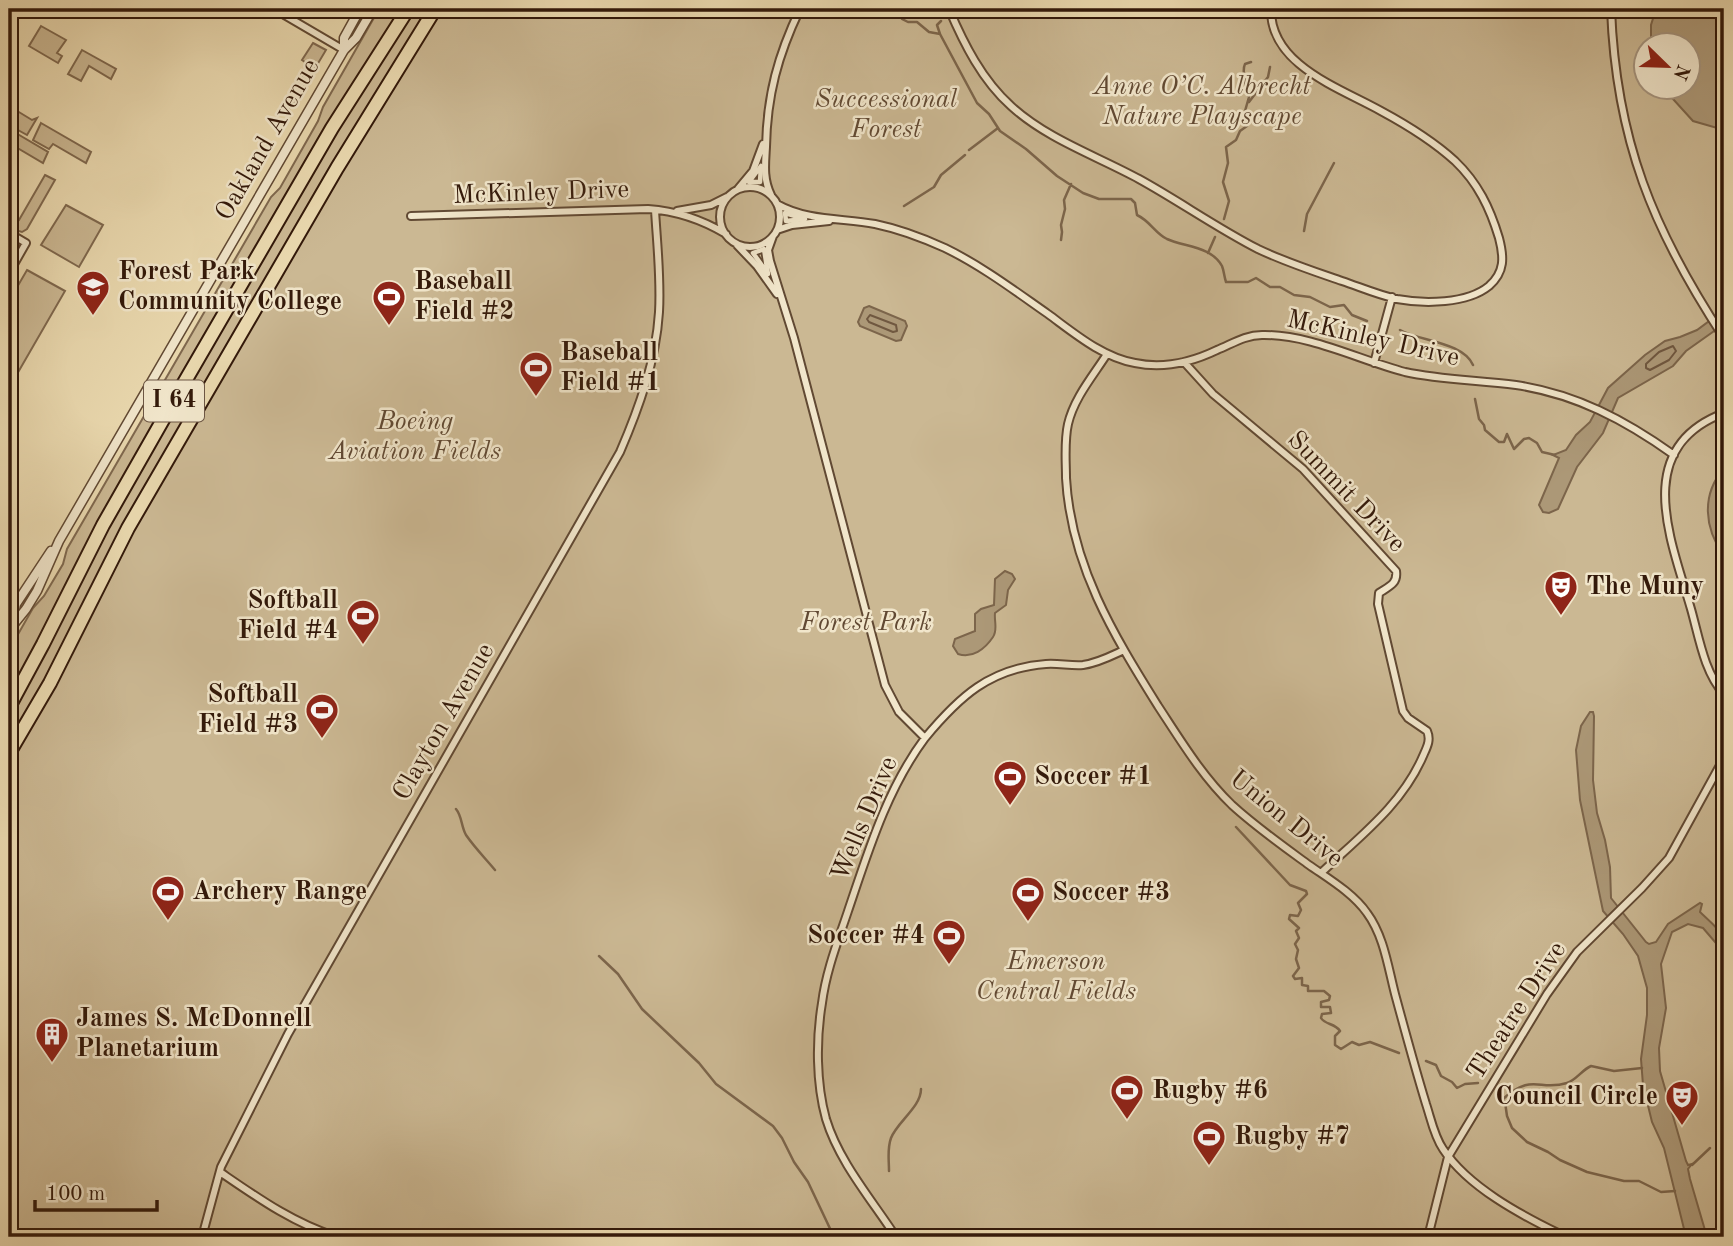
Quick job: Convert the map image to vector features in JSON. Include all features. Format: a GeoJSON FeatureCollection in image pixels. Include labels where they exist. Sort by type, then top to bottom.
{"type":"FeatureCollection","features":[{"type":"Feature","properties":{"kind":"highway","name":"I 64"},"geometry":{"type":"LineString","coordinates":[[9,753],[50,683],[113,556],[162,469],[337,168],[435,9]]}},
{"type":"Feature","properties":{"kind":"highway","name":"I 64"},"geometry":{"type":"LineString","coordinates":[[9,706],[125,485],[332,128],[407,10]]}},
{"type":"Feature","properties":{"kind":"street"},"geometry":{"type":"LineString","coordinates":[[274,9],[344,51]]}},
{"type":"Feature","properties":{"kind":"street","name":"Oakland Avenue"},"geometry":{"type":"LineString","coordinates":[[344,51],[344,38],[360,9]]}},
{"type":"Feature","properties":{"kind":"street","name":"Oakland Avenue"},"geometry":{"type":"LineString","coordinates":[[10,625],[26,609],[37,591],[60,541],[344,51],[356,38],[373,9]]}},
{"type":"Feature","properties":{"kind":"street"},"geometry":{"type":"LineString","coordinates":[[766,135],[755,165],[738,189],[729,196],[720,214],[721,223],[729,237],[743,246],[764,243],[775,233],[780,222],[777,204],[771,195],[765,174],[766,135],[772,81],[784,44],[800,9]]}},
{"type":"Feature","properties":{"kind":"street"},"geometry":{"type":"LineString","coordinates":[[949,9],[974,59],[990,84],[1010,106],[1040,127],[1180,202],[1256,248],[1308,269],[1392,297],[1421,301],[1458,298],[1481,291],[1492,283],[1504,260],[1501,245],[1487,204],[1470,178],[1435,144],[1394,118],[1323,80],[1298,62],[1283,47],[1274,31],[1271,9]]}},
{"type":"Feature","properties":{"kind":"street"},"geometry":{"type":"LineString","coordinates":[[1611,9],[1619,95],[1639,174],[1670,249],[1724,338]]}},
{"type":"Feature","properties":{"kind":"street"},"geometry":{"type":"LineString","coordinates":[[738,189],[755,187],[771,195]]}},
{"type":"Feature","properties":{"kind":"street","name":"McKinley Drive"},"geometry":{"type":"LineString","coordinates":[[411,216],[655,209],[672,211],[703,208],[729,196]]}},
{"type":"Feature","properties":{"kind":"street","name":"McKinley Drive"},"geometry":{"type":"LineString","coordinates":[[777,204],[793,212],[890,228],[946,249],[990,274],[1107,354],[1144,365],[1184,362],[1260,335],[1309,343],[1420,374],[1537,389],[1613,416],[1638,429],[1674,454]]}},
{"type":"Feature","properties":{"kind":"street","name":"Clayton Avenue"},"geometry":{"type":"LineString","coordinates":[[202,1237],[220,1172],[268,1071],[620,452],[644,386],[658,327],[659,271],[655,209]]}},
{"type":"Feature","properties":{"kind":"street","name":"McKinley Drive"},"geometry":{"type":"LineString","coordinates":[[672,211],[701,221],[729,237]]}},
{"type":"Feature","properties":{"kind":"street","name":"McKinley Drive"},"geometry":{"type":"LineString","coordinates":[[775,233],[792,225],[838,220]]}},
{"type":"Feature","properties":{"kind":"street"},"geometry":{"type":"LineString","coordinates":[[9,233],[26,243],[9,273]]}},
{"type":"Feature","properties":{"kind":"street","name":"Wells Drive"},"geometry":{"type":"LineString","coordinates":[[775,233],[769,256],[794,338],[885,685],[899,712],[925,738],[898,781],[869,853],[828,974],[820,1024],[821,1090],[831,1133],[843,1157],[896,1237]]}},
{"type":"Feature","properties":{"kind":"street","name":"Wells Drive"},"geometry":{"type":"LineString","coordinates":[[729,237],[751,258],[780,298]]}},
{"type":"Feature","properties":{"kind":"street"},"geometry":{"type":"LineString","coordinates":[[764,249],[765,262],[768,274],[753,252],[764,249]]}},
{"type":"Feature","properties":{"kind":"street"},"geometry":{"type":"LineString","coordinates":[[1374,363],[1392,297]]}},
{"type":"Feature","properties":{"kind":"street","name":"Union Drive"},"geometry":{"type":"LineString","coordinates":[[1107,354],[1081,393],[1070,417],[1066,436],[1067,494],[1076,546],[1083,568],[1124,650],[1206,778],[1249,820],[1359,902],[1379,934],[1435,1134],[1448,1157],[1480,1186],[1509,1207],[1560,1234]]}},
{"type":"Feature","properties":{"kind":"street","name":"Summit Drive"},"geometry":{"type":"LineString","coordinates":[[1184,362],[1213,394],[1303,469],[1396,571],[1393,583],[1379,593],[1378,604],[1403,711],[1408,718],[1427,731],[1429,741],[1416,771],[1397,801],[1321,873]]}},
{"type":"Feature","properties":{"kind":"street"},"geometry":{"type":"LineString","coordinates":[[1724,413],[1699,427],[1682,443],[1667,472],[1664,491],[1668,528],[1706,661],[1712,677],[1724,694]]}},
{"type":"Feature","properties":{"kind":"street"},"geometry":{"type":"LineString","coordinates":[[925,738],[969,692],[1002,674],[1045,664],[1087,664],[1124,650]]}},
{"type":"Feature","properties":{"kind":"street","name":"Theatre Drive"},"geometry":{"type":"LineString","coordinates":[[1428,1237],[1448,1157],[1557,978],[1577,952],[1669,858],[1724,758]]}},
{"type":"Feature","properties":{"kind":"street"},"geometry":{"type":"LineString","coordinates":[[220,1172],[287,1217],[337,1237]]}},
{"type":"Feature","properties":{"kind":"street"},"geometry":{"type":"LineString","coordinates":[[1513,1237],[1560,1234],[1580,1237]]}},
{"type":"Feature","properties":{"kind":"green space","name":"Forest Park"},"geometry":{"type":"Polygon","coordinates":[[[379,9],[1724,9],[1724,1237],[9,1237],[9,650],[63,564],[67,549],[318,121],[323,107],[379,9]]]}},
{"type":"Feature","properties":{"kind":"green space"},"geometry":{"type":"Polygon","coordinates":[[[41,26],[66,40],[57,53],[62,56],[58,63],[29,46],[41,26]]]}},
{"type":"Feature","properties":{"kind":"green space"},"geometry":{"type":"Polygon","coordinates":[[[313,43],[326,50],[286,113],[283,111],[309,65],[302,60],[313,43]]]}},
{"type":"Feature","properties":{"kind":"green space"},"geometry":{"type":"Polygon","coordinates":[[[82,50],[116,69],[111,79],[89,66],[81,81],[68,74],[82,50]]]}},
{"type":"Feature","properties":{"kind":"green space"},"geometry":{"type":"Polygon","coordinates":[[[9,106],[32,120],[37,118],[27,135],[9,125],[9,106]]]}},
{"type":"Feature","properties":{"kind":"green space"},"geometry":{"type":"Polygon","coordinates":[[[41,123],[91,152],[86,163],[53,144],[49,149],[33,140],[41,123]]]}},
{"type":"Feature","properties":{"kind":"green space"},"geometry":{"type":"Polygon","coordinates":[[[9,129],[48,152],[43,163],[9,143],[9,129]]]}},
{"type":"Feature","properties":{"kind":"green space"},"geometry":{"type":"Polygon","coordinates":[[[45,175],[55,180],[27,229],[22,232],[15,230],[14,218],[19,220],[45,175]]]}},
{"type":"Feature","properties":{"kind":"green space"},"geometry":{"type":"Polygon","coordinates":[[[66,205],[103,225],[79,267],[41,245],[66,205]]]}},
{"type":"Feature","properties":{"kind":"green space"},"geometry":{"type":"Polygon","coordinates":[[[27,270],[65,291],[9,388],[9,301],[27,270]]]}},
{"type":"Feature","properties":{"kind":"water"},"geometry":{"type":"Polygon","coordinates":[[[1656,9],[1724,9],[1724,130],[1693,121],[1676,102],[1702,102],[1702,32],[1651,32],[1656,9]]]}},
{"type":"Feature","properties":{"kind":"water"},"geometry":{"type":"Polygon","coordinates":[[[869,306],[905,321],[907,326],[901,340],[896,341],[860,326],[858,322],[864,308],[869,306]]]}},
{"type":"Feature","properties":{"kind":"water"},"geometry":{"type":"Polygon","coordinates":[[[1724,310],[1724,324],[1686,351],[1673,366],[1618,398],[1603,433],[1577,467],[1558,509],[1549,513],[1543,512],[1539,505],[1559,458],[1553,455],[1566,450],[1576,435],[1590,422],[1608,388],[1665,341],[1697,330],[1724,310]]]}},
{"type":"Feature","properties":{"kind":"water"},"geometry":{"type":"Polygon","coordinates":[[[1724,468],[1724,556],[1712,534],[1708,512],[1711,489],[1724,468]]]}},
{"type":"Feature","properties":{"kind":"water"},"geometry":{"type":"Polygon","coordinates":[[[1005,571],[1015,579],[1008,590],[1006,605],[995,613],[996,628],[993,637],[978,652],[958,654],[953,646],[955,639],[975,631],[975,614],[994,605],[995,579],[1005,571]]]}},
{"type":"Feature","properties":{"kind":"water"},"geometry":{"type":"Polygon","coordinates":[[[1590,712],[1593,712],[1594,716],[1593,780],[1597,813],[1610,867],[1611,898],[1649,944],[1656,942],[1668,924],[1700,903],[1700,912],[1724,936],[1724,949],[1721,949],[1703,928],[1688,924],[1672,932],[1661,964],[1666,1008],[1659,1048],[1660,1071],[1686,1161],[1688,1165],[1692,1164],[1688,1169],[1690,1179],[1707,1237],[1686,1237],[1664,1148],[1652,1122],[1643,1085],[1641,1059],[1647,1015],[1647,988],[1638,956],[1603,911],[1580,800],[1576,750],[1581,726],[1590,712]]]}},
{"type":"Feature","properties":{"kind":"waterway"},"geometry":{"type":"LineString","coordinates":[[904,9],[902,19],[917,22],[929,32],[940,34],[977,103],[989,114],[1000,131],[1057,176],[1083,193],[1099,199],[1131,199],[1135,203],[1137,215],[1163,236],[1204,251],[1217,259],[1222,266],[1226,282],[1248,282],[1256,278],[1270,287],[1280,287],[1294,295],[1310,297],[1330,307],[1344,305],[1352,315],[1367,321]]}},
{"type":"Feature","properties":{"kind":"waterway"},"geometry":{"type":"LineString","coordinates":[[940,34],[937,25],[941,21]]}},
{"type":"Feature","properties":{"kind":"waterway"},"geometry":{"type":"LineString","coordinates":[[1224,219],[1229,201],[1223,182],[1228,163],[1226,147],[1236,140],[1240,131],[1247,126],[1245,111],[1249,97],[1245,91],[1244,70],[1245,64],[1251,62]]}},
{"type":"Feature","properties":{"kind":"waterway"},"geometry":{"type":"LineString","coordinates":[[1249,102],[1268,77],[1270,67]]}},
{"type":"Feature","properties":{"kind":"waterway"},"geometry":{"type":"LineString","coordinates":[[969,150],[998,128]]}},
{"type":"Feature","properties":{"kind":"waterway"},"geometry":{"type":"LineString","coordinates":[[904,206],[934,187],[941,175],[965,155]]}},
{"type":"Feature","properties":{"kind":"waterway"},"geometry":{"type":"LineString","coordinates":[[1304,231],[1307,214],[1334,163]]}},
{"type":"Feature","properties":{"kind":"waterway"},"geometry":{"type":"LineString","coordinates":[[1061,240],[1064,200],[1071,184]]}},
{"type":"Feature","properties":{"kind":"waterway"},"geometry":{"type":"LineString","coordinates":[[1208,253],[1215,237]]}},
{"type":"Feature","properties":{"kind":"waterway"},"geometry":{"type":"LineString","coordinates":[[1400,330],[1460,351],[1473,365]]}},
{"type":"Feature","properties":{"kind":"waterway"},"geometry":{"type":"LineString","coordinates":[[1475,399],[1479,419],[1485,430],[1499,442],[1504,442],[1507,434],[1514,449],[1524,439],[1529,438],[1537,443],[1542,452],[1555,455]]}},
{"type":"Feature","properties":{"kind":"waterway"},"geometry":{"type":"LineString","coordinates":[[456,809],[466,835],[495,870]]}},
{"type":"Feature","properties":{"kind":"waterway"},"geometry":{"type":"LineString","coordinates":[[1236,827],[1290,885],[1306,891],[1307,894],[1298,903],[1301,910],[1298,916],[1290,915],[1289,919],[1299,928],[1296,931],[1299,938],[1295,944],[1299,968],[1293,976],[1295,979],[1302,978],[1302,985],[1308,986],[1308,991],[1324,991],[1330,996],[1329,1000],[1321,1002],[1321,1007],[1330,1007],[1331,1013],[1322,1014],[1321,1018],[1340,1031],[1335,1036],[1335,1045],[1341,1049],[1352,1042],[1359,1045],[1370,1042],[1399,1053]]}},
{"type":"Feature","properties":{"kind":"waterway"},"geometry":{"type":"LineString","coordinates":[[599,956],[618,974],[642,1009],[699,1063],[716,1084],[773,1126],[808,1182],[834,1237]]}},
{"type":"Feature","properties":{"kind":"waterway"},"geometry":{"type":"LineString","coordinates":[[1426,1061],[1436,1065],[1441,1076],[1457,1088],[1478,1083]]}},
{"type":"Feature","properties":{"kind":"waterway"},"geometry":{"type":"LineString","coordinates":[[1503,1099],[1529,1084],[1549,1086],[1567,1083],[1591,1066],[1614,1071],[1642,1068]]}},
{"type":"Feature","properties":{"kind":"waterway"},"geometry":{"type":"LineString","coordinates":[[889,1171],[891,1138],[917,1102],[921,1089]]}},
{"type":"Feature","properties":{"kind":"waterway"},"geometry":{"type":"LineString","coordinates":[[1501,1098],[1505,1102],[1512,1128],[1527,1142],[1560,1160],[1587,1172],[1624,1181],[1639,1181],[1661,1192],[1675,1191]]}},
{"type":"Feature","properties":{"kind":"waterway"},"geometry":{"type":"LineString","coordinates":[[1692,1165],[1710,1148]]}},
{"type":"Feature","properties":{"kind":"place","name":"Forest Park Community College"},"geometry":{"type":"Point","coordinates":[93,317]}},
{"type":"Feature","properties":{"kind":"place","name":"Baseball Field #2"},"geometry":{"type":"Point","coordinates":[389,327]}},
{"type":"Feature","properties":{"kind":"place","name":"Baseball Field #1"},"geometry":{"type":"Point","coordinates":[536,398]}},
{"type":"Feature","properties":{"kind":"place","name":"The Muny"},"geometry":{"type":"Point","coordinates":[1561,617]}},
{"type":"Feature","properties":{"kind":"place","name":"Softball Field #4"},"geometry":{"type":"Point","coordinates":[363,646]}},
{"type":"Feature","properties":{"kind":"place","name":"Softball Field #3"},"geometry":{"type":"Point","coordinates":[322,740]}},
{"type":"Feature","properties":{"kind":"place","name":"Soccer #1"},"geometry":{"type":"Point","coordinates":[1010,807]}},
{"type":"Feature","properties":{"kind":"place","name":"Archery Range"},"geometry":{"type":"Point","coordinates":[168,922]}},
{"type":"Feature","properties":{"kind":"place","name":"Soccer #3"},"geometry":{"type":"Point","coordinates":[1028,923]}},
{"type":"Feature","properties":{"kind":"place","name":"Soccer #4"},"geometry":{"type":"Point","coordinates":[949,966]}},
{"type":"Feature","properties":{"kind":"place","name":"James S. McDonnell Planetarium"},"geometry":{"type":"Point","coordinates":[52,1064]}},
{"type":"Feature","properties":{"kind":"place","name":"Rugby #6"},"geometry":{"type":"Point","coordinates":[1127,1121]}},
{"type":"Feature","properties":{"kind":"place","name":"Council Circle"},"geometry":{"type":"Point","coordinates":[1682,1127]}},
{"type":"Feature","properties":{"kind":"place","name":"Rugby #7"},"geometry":{"type":"Point","coordinates":[1209,1167]}},
{"type":"Feature","properties":{"kind":"park label","name":"Anne O’C. Albrecht Nature Playscape"},"geometry":{"type":"Point","coordinates":[1202,102]}},
{"type":"Feature","properties":{"kind":"park label","name":"Successional Forest"},"geometry":{"type":"Point","coordinates":[886,115]}},
{"type":"Feature","properties":{"kind":"park label","name":"Boeing Aviation Fields"},"geometry":{"type":"Point","coordinates":[415,436]}},
{"type":"Feature","properties":{"kind":"park label","name":"Emerson Central Fields"},"geometry":{"type":"Point","coordinates":[1056,976]}}]}
